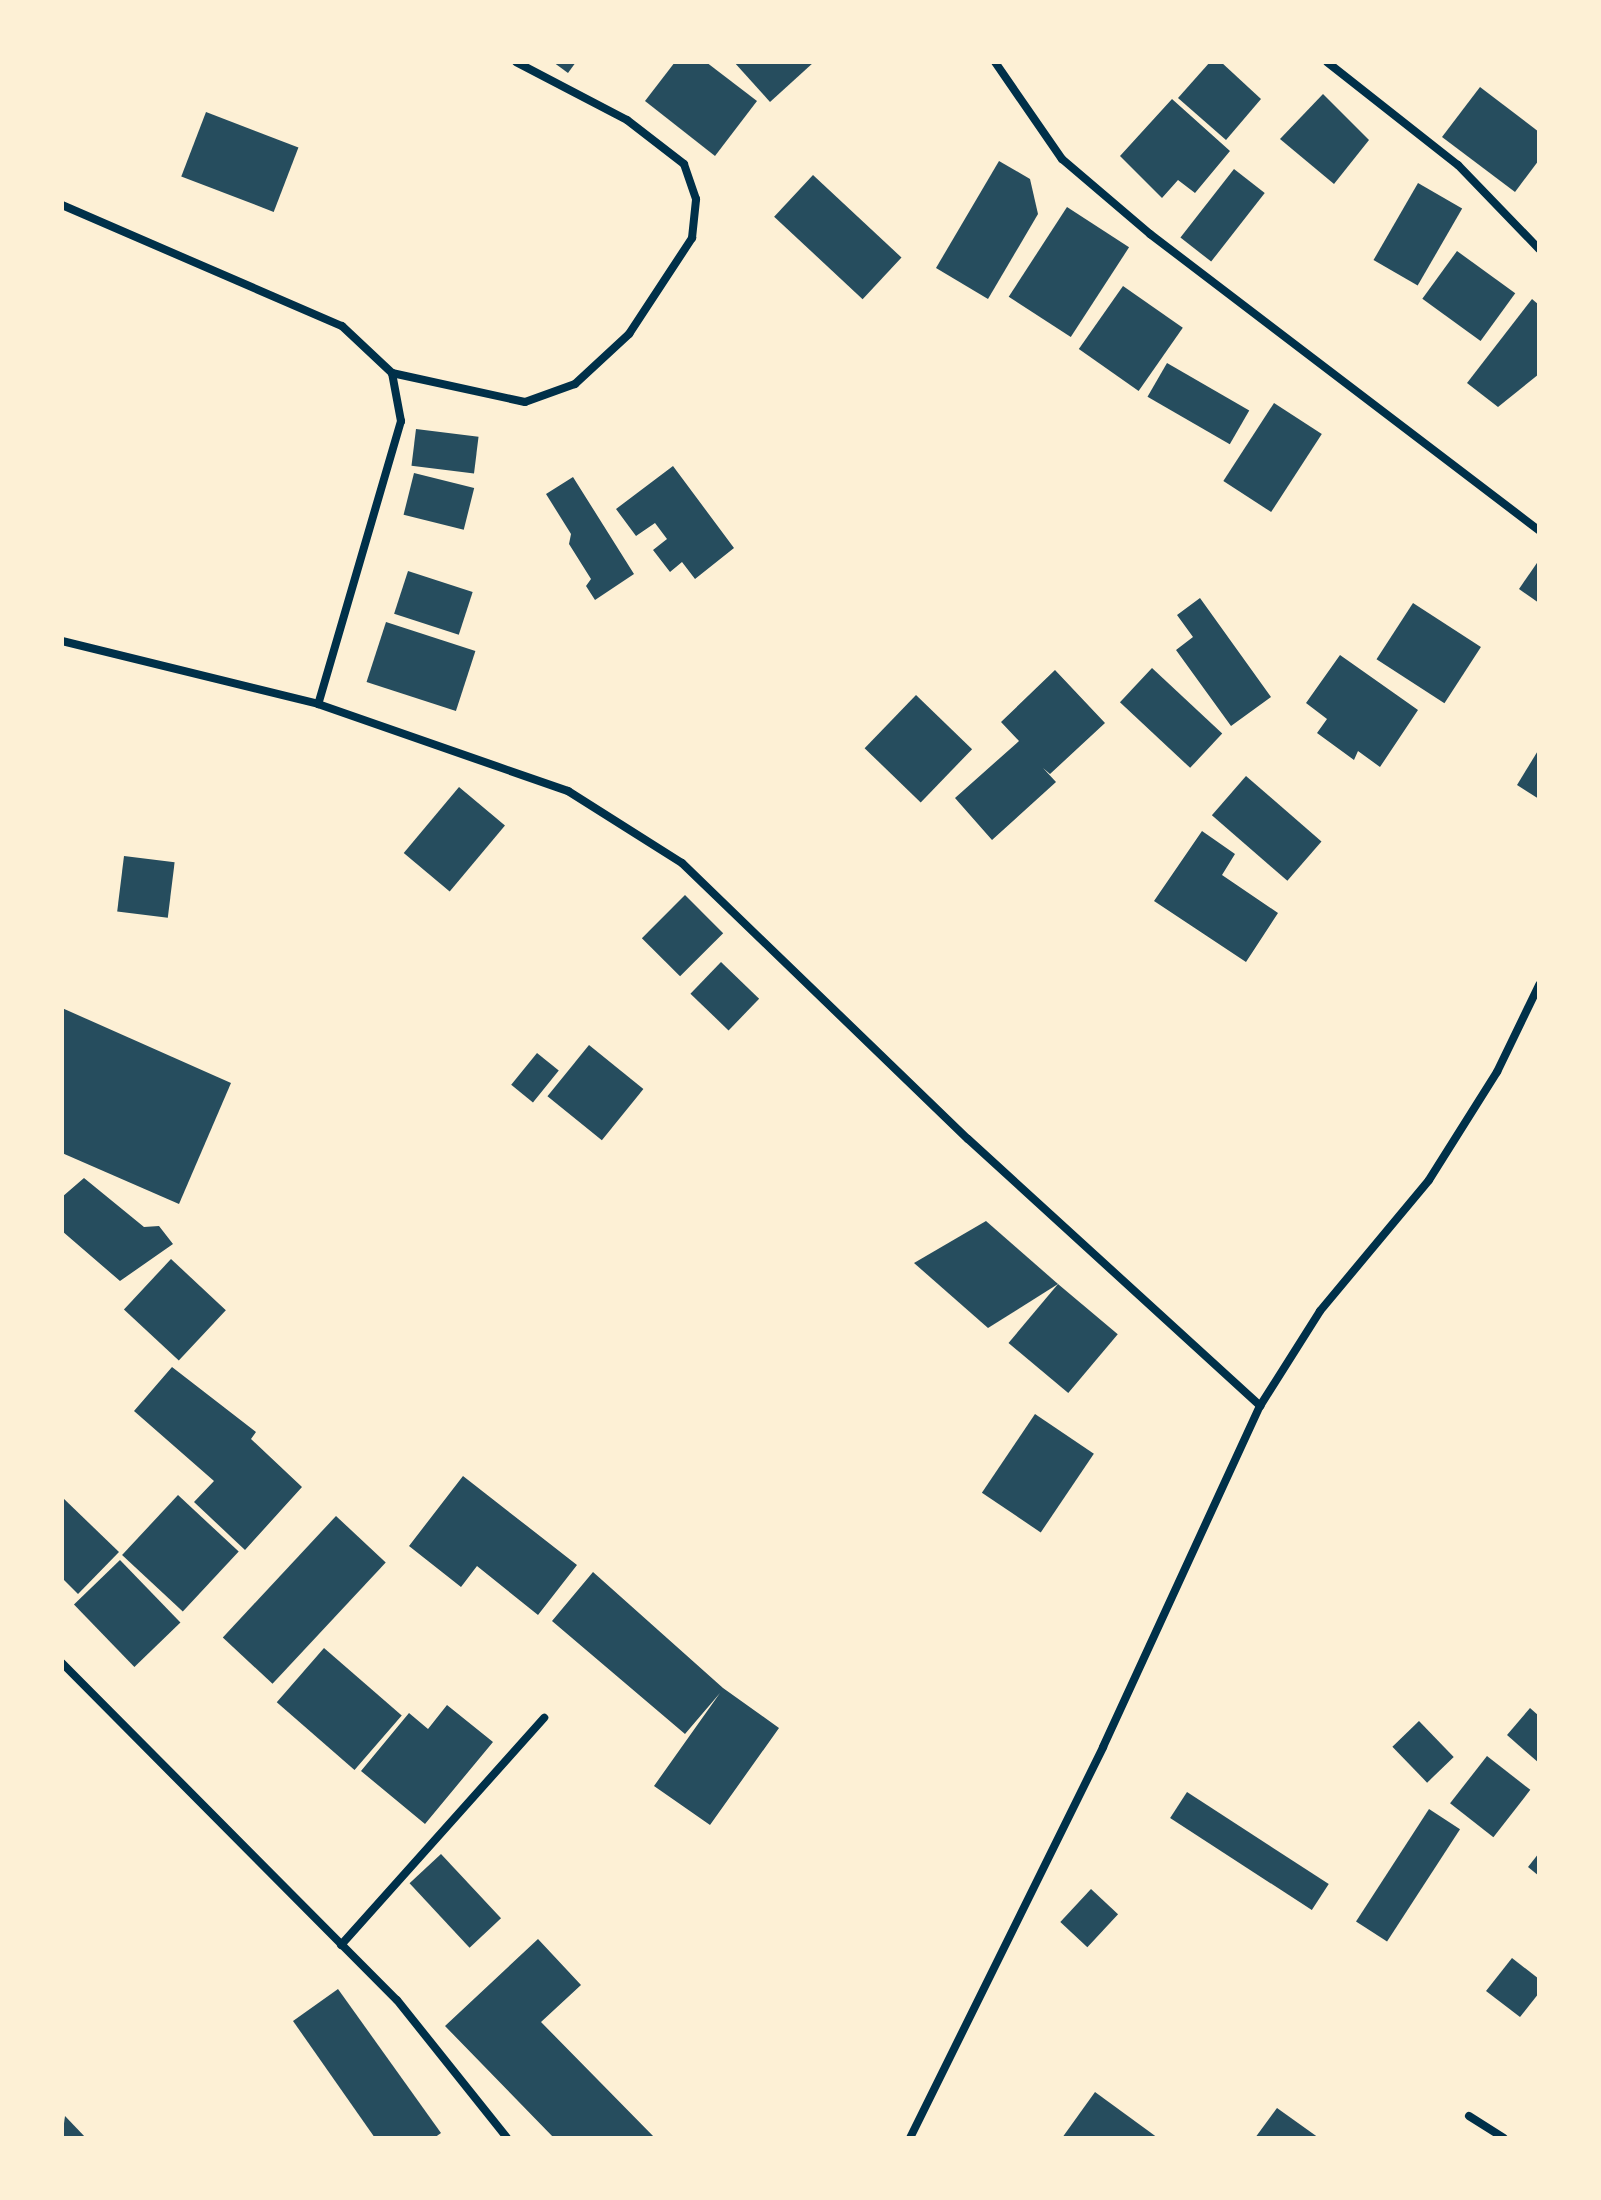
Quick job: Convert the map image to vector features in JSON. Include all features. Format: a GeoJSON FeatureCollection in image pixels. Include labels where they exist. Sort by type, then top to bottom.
{"type":"FeatureCollection","features":[{"type":"Feature","properties":{"kind":"street"},"geometry":{"type":"LineString","coordinates":[[62,205],[342,326],[392,373],[525,402],[575,384],[629,334],[692,238],[696,199],[684,164],[627,120],[516,62]]}},
{"type":"Feature","properties":{"kind":"street"},"geometry":{"type":"LineString","coordinates":[[995,62],[1062,159],[1150,234],[1539,530]]}},
{"type":"Feature","properties":{"kind":"street"},"geometry":{"type":"LineString","coordinates":[[1327,62],[1458,165],[1539,249]]}},
{"type":"Feature","properties":{"kind":"street"},"geometry":{"type":"LineString","coordinates":[[318,704],[401,421],[392,373]]}},
{"type":"Feature","properties":{"kind":"street"},"geometry":{"type":"LineString","coordinates":[[62,641],[318,704],[568,791],[682,863],[968,1139],[1260,1406]]}},
{"type":"Feature","properties":{"kind":"street"},"geometry":{"type":"LineString","coordinates":[[910,2138],[1103,1747],[1260,1406],[1320,1311],[1429,1180],[1497,1072],[1539,985]]}},
{"type":"Feature","properties":{"kind":"street"},"geometry":{"type":"LineString","coordinates":[[62,1663],[397,2000],[507,2138]]}},
{"type":"Feature","properties":{"kind":"street"},"geometry":{"type":"LineString","coordinates":[[341,1945],[544,1718]]}},
{"type":"Feature","properties":{"kind":"street"},"geometry":{"type":"LineString","coordinates":[[1469,2116],[1504,2138]]}},
{"type":"Feature","properties":{"kind":"building"},"geometry":{"type":"Polygon","coordinates":[[[553,62],[576,62],[568,73],[553,62]]]}},
{"type":"Feature","properties":{"kind":"building"},"geometry":{"type":"Polygon","coordinates":[[[675,62],[706,62],[757,101],[715,156],[645,101],[675,62]]]}},
{"type":"Feature","properties":{"kind":"building"},"geometry":{"type":"Polygon","coordinates":[[[734,62],[814,62],[770,102],[734,62]]]}},
{"type":"Feature","properties":{"kind":"building"},"geometry":{"type":"Polygon","coordinates":[[[1210,62],[1221,62],[1261,99],[1226,140],[1178,98],[1210,62]]]}},
{"type":"Feature","properties":{"kind":"building"},"geometry":{"type":"Polygon","coordinates":[[[1480,87],[1539,132],[1539,160],[1515,192],[1442,137],[1480,87]]]}},
{"type":"Feature","properties":{"kind":"building"},"geometry":{"type":"Polygon","coordinates":[[[1323,94],[1369,140],[1334,184],[1280,139],[1323,94]]]}},
{"type":"Feature","properties":{"kind":"building"},"geometry":{"type":"Polygon","coordinates":[[[1172,99],[1230,151],[1195,193],[1178,180],[1162,198],[1120,156],[1172,99]]]}},
{"type":"Feature","properties":{"kind":"building"},"geometry":{"type":"Polygon","coordinates":[[[206,112],[298,147],[274,212],[181,176],[206,112]]]}},
{"type":"Feature","properties":{"kind":"building"},"geometry":{"type":"Polygon","coordinates":[[[999,161],[1030,179],[1038,214],[988,299],[936,268],[999,161]]]}},
{"type":"Feature","properties":{"kind":"building"},"geometry":{"type":"Polygon","coordinates":[[[1234,169],[1265,193],[1211,262],[1180,238],[1234,169]]]}},
{"type":"Feature","properties":{"kind":"building"},"geometry":{"type":"Polygon","coordinates":[[[813,175],[901,258],[863,299],[774,217],[813,175]]]}},
{"type":"Feature","properties":{"kind":"building"},"geometry":{"type":"Polygon","coordinates":[[[1418,183],[1462,208],[1418,286],[1374,260],[1418,183]]]}},
{"type":"Feature","properties":{"kind":"building"},"geometry":{"type":"Polygon","coordinates":[[[1067,207],[1129,247],[1071,337],[1009,297],[1067,207]]]}},
{"type":"Feature","properties":{"kind":"building"},"geometry":{"type":"Polygon","coordinates":[[[1457,251],[1515,293],[1481,341],[1422,299],[1457,251]]]}},
{"type":"Feature","properties":{"kind":"building"},"geometry":{"type":"Polygon","coordinates":[[[1123,286],[1183,328],[1139,391],[1079,349],[1123,286]]]}},
{"type":"Feature","properties":{"kind":"building"},"geometry":{"type":"Polygon","coordinates":[[[1532,299],[1539,305],[1539,374],[1498,407],[1467,383],[1532,299]]]}},
{"type":"Feature","properties":{"kind":"building"},"geometry":{"type":"Polygon","coordinates":[[[1167,363],[1249,410],[1230,444],[1148,397],[1167,363]]]}},
{"type":"Feature","properties":{"kind":"building"},"geometry":{"type":"Polygon","coordinates":[[[1274,403],[1322,434],[1271,512],[1223,481],[1274,403]]]}},
{"type":"Feature","properties":{"kind":"building"},"geometry":{"type":"Polygon","coordinates":[[[416,429],[479,437],[474,473],[411,466],[416,429]]]}},
{"type":"Feature","properties":{"kind":"building"},"geometry":{"type":"Polygon","coordinates":[[[673,466],[734,548],[695,579],[682,562],[670,572],[653,550],[667,539],[655,523],[636,536],[616,509],[673,466]]]}},
{"type":"Feature","properties":{"kind":"building"},"geometry":{"type":"Polygon","coordinates":[[[414,473],[474,488],[464,530],[404,515],[414,473]]]}},
{"type":"Feature","properties":{"kind":"building"},"geometry":{"type":"Polygon","coordinates":[[[573,477],[634,574],[595,600],[586,586],[591,579],[569,544],[571,534],[546,494],[573,477]]]}},
{"type":"Feature","properties":{"kind":"building"},"geometry":{"type":"Polygon","coordinates":[[[1539,560],[1539,603],[1519,589],[1539,560]]]}},
{"type":"Feature","properties":{"kind":"building"},"geometry":{"type":"Polygon","coordinates":[[[408,571],[473,592],[459,635],[394,614],[408,571]]]}},
{"type":"Feature","properties":{"kind":"building"},"geometry":{"type":"Polygon","coordinates":[[[1200,598],[1271,697],[1231,726],[1176,650],[1193,637],[1177,615],[1200,598]]]}},
{"type":"Feature","properties":{"kind":"building"},"geometry":{"type":"Polygon","coordinates":[[[1413,603],[1481,647],[1444,703],[1377,659],[1413,603]]]}},
{"type":"Feature","properties":{"kind":"building"},"geometry":{"type":"Polygon","coordinates":[[[386,622],[475,651],[456,711],[367,682],[386,622]]]}},
{"type":"Feature","properties":{"kind":"building"},"geometry":{"type":"Polygon","coordinates":[[[1340,655],[1418,710],[1380,767],[1358,751],[1354,760],[1317,733],[1327,719],[1306,703],[1340,655]]]}},
{"type":"Feature","properties":{"kind":"building"},"geometry":{"type":"Polygon","coordinates":[[[1152,668],[1222,733],[1190,768],[1120,702],[1152,668]]]}},
{"type":"Feature","properties":{"kind":"building"},"geometry":{"type":"Polygon","coordinates":[[[1055,670],[1105,723],[1050,774],[1043,768],[1056,782],[992,840],[955,798],[1019,741],[1001,722],[1055,670]]]}},
{"type":"Feature","properties":{"kind":"building"},"geometry":{"type":"Polygon","coordinates":[[[916,695],[972,749],[921,802],[865,748],[916,695]]]}},
{"type":"Feature","properties":{"kind":"building"},"geometry":{"type":"Polygon","coordinates":[[[1539,749],[1539,799],[1517,785],[1539,749]]]}},
{"type":"Feature","properties":{"kind":"building"},"geometry":{"type":"Polygon","coordinates":[[[1246,776],[1321,842],[1287,881],[1212,815],[1246,776]]]}},
{"type":"Feature","properties":{"kind":"building"},"geometry":{"type":"Polygon","coordinates":[[[459,787],[505,826],[450,891],[404,853],[459,787]]]}},
{"type":"Feature","properties":{"kind":"building"},"geometry":{"type":"Polygon","coordinates":[[[1202,831],[1235,854],[1222,875],[1278,913],[1246,962],[1154,901],[1202,831]]]}},
{"type":"Feature","properties":{"kind":"building"},"geometry":{"type":"Polygon","coordinates":[[[124,856],[175,862],[168,918],[117,912],[124,856]]]}},
{"type":"Feature","properties":{"kind":"building"},"geometry":{"type":"Polygon","coordinates":[[[685,895],[723,933],[680,976],[642,938],[685,895]]]}},
{"type":"Feature","properties":{"kind":"building"},"geometry":{"type":"Polygon","coordinates":[[[721,962],[759,999],[729,1030],[690,994],[721,962]]]}},
{"type":"Feature","properties":{"kind":"building"},"geometry":{"type":"Polygon","coordinates":[[[62,1008],[231,1083],[179,1204],[62,1153],[62,1008]]]}},
{"type":"Feature","properties":{"kind":"building"},"geometry":{"type":"Polygon","coordinates":[[[589,1045],[643,1089],[602,1140],[547,1096],[589,1045]]]}},
{"type":"Feature","properties":{"kind":"building"},"geometry":{"type":"Polygon","coordinates":[[[537,1053],[559,1071],[533,1102],[511,1085],[537,1053]]]}},
{"type":"Feature","properties":{"kind":"building"},"geometry":{"type":"Polygon","coordinates":[[[84,1178],[144,1227],[159,1226],[173,1244],[120,1281],[62,1231],[62,1197],[84,1178]]]}},
{"type":"Feature","properties":{"kind":"building"},"geometry":{"type":"Polygon","coordinates":[[[986,1221],[1058,1284],[988,1328],[914,1263],[986,1221]]]}},
{"type":"Feature","properties":{"kind":"building"},"geometry":{"type":"Polygon","coordinates":[[[171,1259],[226,1310],[179,1361],[124,1309],[171,1259]]]}},
{"type":"Feature","properties":{"kind":"building"},"geometry":{"type":"Polygon","coordinates":[[[1058,1284],[1118,1334],[1068,1393],[1009,1343],[1058,1284]]]}},
{"type":"Feature","properties":{"kind":"building"},"geometry":{"type":"Polygon","coordinates":[[[172,1367],[256,1432],[251,1439],[302,1487],[245,1550],[194,1502],[214,1481],[134,1411],[172,1367]]]}},
{"type":"Feature","properties":{"kind":"building"},"geometry":{"type":"Polygon","coordinates":[[[1035,1414],[1094,1454],[1041,1532],[982,1493],[1035,1414]]]}},
{"type":"Feature","properties":{"kind":"building"},"geometry":{"type":"Polygon","coordinates":[[[463,1476],[577,1565],[538,1615],[477,1566],[461,1587],[409,1546],[463,1476]]]}},
{"type":"Feature","properties":{"kind":"building"},"geometry":{"type":"Polygon","coordinates":[[[178,1495],[239,1552],[183,1612],[122,1555],[178,1495]]]}},
{"type":"Feature","properties":{"kind":"building"},"geometry":{"type":"Polygon","coordinates":[[[62,1497],[119,1552],[78,1594],[62,1578],[62,1497]]]}},
{"type":"Feature","properties":{"kind":"building"},"geometry":{"type":"Polygon","coordinates":[[[336,1516],[386,1562],[273,1684],[223,1637],[336,1516]]]}},
{"type":"Feature","properties":{"kind":"building"},"geometry":{"type":"Polygon","coordinates":[[[120,1560],[180,1623],[134,1667],[74,1604],[120,1560]]]}},
{"type":"Feature","properties":{"kind":"building"},"geometry":{"type":"Polygon","coordinates":[[[593,1572],[723,1688],[779,1728],[710,1825],[654,1786],[720,1693],[685,1734],[552,1621],[593,1572]]]}},
{"type":"Feature","properties":{"kind":"building"},"geometry":{"type":"Polygon","coordinates":[[[324,1648],[402,1716],[354,1770],[277,1702],[324,1648]]]}},
{"type":"Feature","properties":{"kind":"building"},"geometry":{"type":"Polygon","coordinates":[[[447,1705],[493,1742],[425,1824],[361,1771],[409,1713],[428,1729],[447,1705]]]}},
{"type":"Feature","properties":{"kind":"building"},"geometry":{"type":"Polygon","coordinates":[[[1530,1708],[1539,1716],[1539,1763],[1507,1735],[1530,1708]]]}},
{"type":"Feature","properties":{"kind":"building"},"geometry":{"type":"Polygon","coordinates":[[[1419,1721],[1454,1757],[1427,1783],[1392,1747],[1419,1721]]]}},
{"type":"Feature","properties":{"kind":"building"},"geometry":{"type":"Polygon","coordinates":[[[1487,1756],[1530,1790],[1493,1837],[1450,1803],[1487,1756]]]}},
{"type":"Feature","properties":{"kind":"building"},"geometry":{"type":"Polygon","coordinates":[[[1187,1792],[1329,1884],[1312,1910],[1170,1818],[1187,1792]]]}},
{"type":"Feature","properties":{"kind":"building"},"geometry":{"type":"Polygon","coordinates":[[[1429,1809],[1460,1829],[1387,1942],[1356,1921],[1429,1809]]]}},
{"type":"Feature","properties":{"kind":"building"},"geometry":{"type":"Polygon","coordinates":[[[1539,1853],[1539,1876],[1528,1867],[1539,1853]]]}},
{"type":"Feature","properties":{"kind":"building"},"geometry":{"type":"Polygon","coordinates":[[[441,1854],[501,1918],[470,1948],[410,1883],[441,1854]]]}},
{"type":"Feature","properties":{"kind":"building"},"geometry":{"type":"Polygon","coordinates":[[[1091,1889],[1118,1914],[1087,1947],[1060,1922],[1091,1889]]]}},
{"type":"Feature","properties":{"kind":"building"},"geometry":{"type":"Polygon","coordinates":[[[538,1939],[581,1985],[541,2022],[655,2138],[554,2138],[445,2026],[538,1939]]]}},
{"type":"Feature","properties":{"kind":"building"},"geometry":{"type":"Polygon","coordinates":[[[1512,1958],[1539,1979],[1539,1993],[1520,2017],[1486,1991],[1512,1958]]]}},
{"type":"Feature","properties":{"kind":"building"},"geometry":{"type":"Polygon","coordinates":[[[338,1989],[441,2133],[434,2138],[375,2138],[293,2021],[338,1989]]]}},
{"type":"Feature","properties":{"kind":"building"},"geometry":{"type":"Polygon","coordinates":[[[1095,2092],[1158,2138],[1062,2138],[1095,2092]]]}},
{"type":"Feature","properties":{"kind":"building"},"geometry":{"type":"Polygon","coordinates":[[[1277,2108],[1319,2138],[1255,2138],[1277,2108]]]}},
{"type":"Feature","properties":{"kind":"building"},"geometry":{"type":"Polygon","coordinates":[[[65,2116],[86,2138],[62,2138],[65,2116]]]}}]}
